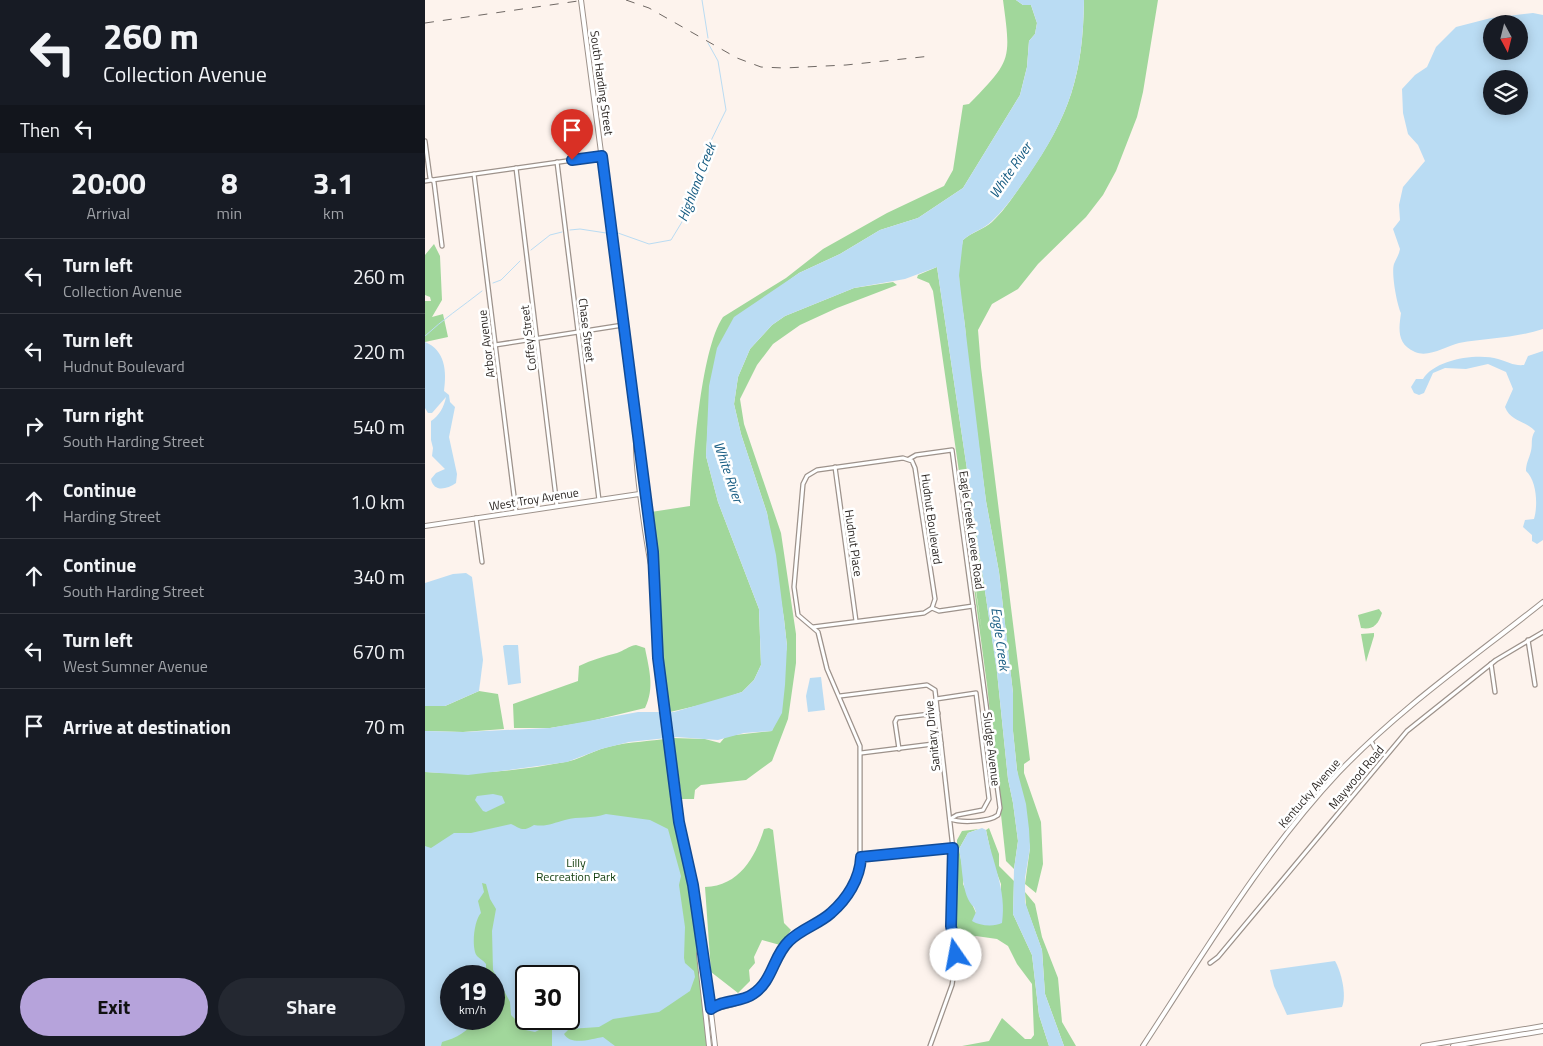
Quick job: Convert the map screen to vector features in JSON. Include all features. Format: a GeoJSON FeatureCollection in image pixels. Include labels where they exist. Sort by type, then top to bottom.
{"type":"FeatureCollection","features":[{"type":"Feature","properties":{"kind":"main road","name":"South Harding Street"},"geometry":{"type":"LineString","coordinates":[[581,0],[637,437],[635,447],[654,578],[655,636],[679,822],[693,885],[701,949]]}},
{"type":"Feature","properties":{"kind":"main road","name":"West Troy Avenue"},"geometry":{"type":"LineString","coordinates":[[425,526],[643,493]]}},
{"type":"Feature","properties":{"kind":"main road","name":"Kentucky Avenue"},"geometry":{"type":"LineString","coordinates":[[1143,1046],[1281,842],[1318,796],[1371,741],[1421,698],[1543,602]]}},
{"type":"Feature","properties":{"kind":"main road"},"geometry":{"type":"LineString","coordinates":[[701,949],[704,953],[715,1046]]}},
{"type":"Feature","properties":{"kind":"main road"},"geometry":{"type":"LineString","coordinates":[[701,949],[699,954],[709,1046]]}},
{"type":"Feature","properties":{"kind":"main road"},"geometry":{"type":"LineString","coordinates":[[1453,1046],[1543,1026]]}},
{"type":"Feature","properties":{"kind":"main road"},"geometry":{"type":"LineString","coordinates":[[1423,1046],[1527,1031],[1543,1031]]}},
{"type":"Feature","properties":{"kind":"street"},"geometry":{"type":"LineString","coordinates":[[425,141],[431,180],[434,182],[442,246]]}},
{"type":"Feature","properties":{"kind":"street"},"geometry":{"type":"LineString","coordinates":[[425,181],[602,156]]}},
{"type":"Feature","properties":{"kind":"street","name":"Chase Street"},"geometry":{"type":"LineString","coordinates":[[557,162],[599,500]]}},
{"type":"Feature","properties":{"kind":"street","name":"Coffey Street"},"geometry":{"type":"LineString","coordinates":[[516,168],[557,506]]}},
{"type":"Feature","properties":{"kind":"street","name":"Arbor Avenue"},"geometry":{"type":"LineString","coordinates":[[474,174],[516,512]]}},
{"type":"Feature","properties":{"kind":"street"},"geometry":{"type":"LineString","coordinates":[[495,345],[623,325]]}},
{"type":"Feature","properties":{"kind":"street","name":"Eagle Creek Levee Road"},"geometry":{"type":"LineString","coordinates":[[909,459],[916,456],[952,450],[1000,810],[997,816],[993,818],[956,821],[950,819]]}},
{"type":"Feature","properties":{"kind":"street","name":"Hudnut Boulevard"},"geometry":{"type":"LineString","coordinates":[[705,1010],[724,1003],[746,999],[766,982],[782,949],[789,941],[831,914],[856,880],[860,871],[861,753],[859,742],[826,665],[818,632],[798,615],[794,587],[803,484],[813,471],[903,458],[909,459],[915,467],[935,600],[932,608]]}},
{"type":"Feature","properties":{"kind":"street","name":"Hudnut Place"},"geometry":{"type":"LineString","coordinates":[[835,467],[856,621]]}},
{"type":"Feature","properties":{"kind":"street"},"geometry":{"type":"LineString","coordinates":[[476,518],[482,562]]}},
{"type":"Feature","properties":{"kind":"street"},"geometry":{"type":"LineString","coordinates":[[813,627],[924,613],[932,608],[939,611],[973,606]]}},
{"type":"Feature","properties":{"kind":"street","name":"Maywood Road"},"geometry":{"type":"LineString","coordinates":[[1210,962],[1216,959],[1385,755],[1411,727],[1491,664],[1543,632]]}},
{"type":"Feature","properties":{"kind":"street"},"geometry":{"type":"LineString","coordinates":[[1528,640],[1535,685]]}},
{"type":"Feature","properties":{"kind":"street"},"geometry":{"type":"LineString","coordinates":[[1491,664],[1495,692]]}},
{"type":"Feature","properties":{"kind":"street","name":"Sanitary Drive"},"geometry":{"type":"LineString","coordinates":[[839,696],[927,685],[934,687],[953,848],[951,926],[956,955],[956,971],[930,1046]]}},
{"type":"Feature","properties":{"kind":"street","name":"Sludge Avenue"},"geometry":{"type":"LineString","coordinates":[[936,698],[975,694],[989,800],[983,810],[955,816],[950,819]]}},
{"type":"Feature","properties":{"kind":"street"},"geometry":{"type":"LineString","coordinates":[[899,749],[897,719],[938,712]]}},
{"type":"Feature","properties":{"kind":"street"},"geometry":{"type":"LineString","coordinates":[[1371,741],[1374,748],[1385,755]]}},
{"type":"Feature","properties":{"kind":"street"},"geometry":{"type":"LineString","coordinates":[[861,753],[941,743]]}},
{"type":"Feature","properties":{"kind":"street"},"geometry":{"type":"LineString","coordinates":[[861,857],[953,848]]}},
{"type":"Feature","properties":{"kind":"green space"},"geometry":{"type":"Polygon","coordinates":[[[1003,0],[1016,0],[1023,5],[1031,5],[1037,23],[1035,34],[1029,41],[1027,67],[1020,95],[963,188],[918,218],[880,230],[840,254],[799,273],[773,292],[708,424],[706,456],[718,502],[759,609],[761,665],[754,680],[742,692],[713,702],[670,712],[660,639],[657,567],[651,512],[690,506],[703,380],[715,333],[723,317],[786,278],[823,249],[887,213],[944,186],[953,170],[963,105],[969,104],[994,78],[1005,58],[1007,35],[1003,0]]]}},
{"type":"Feature","properties":{"kind":"green space"},"geometry":{"type":"Polygon","coordinates":[[[1084,0],[1158,0],[1137,117],[1116,171],[1103,195],[1086,217],[1038,264],[1018,289],[992,304],[978,330],[1030,760],[1024,764],[1024,773],[1041,822],[1043,864],[1036,893],[1025,884],[1030,848],[1017,770],[1013,731],[1013,693],[999,572],[986,501],[966,347],[959,283],[959,265],[963,240],[992,222],[1006,206],[1042,155],[1064,114],[1077,73],[1081,51],[1084,0]]]}},
{"type":"Feature","properties":{"kind":"green space"},"geometry":{"type":"Polygon","coordinates":[[[434,244],[440,256],[442,300],[432,317],[443,314],[448,337],[425,342],[425,301],[431,301],[430,297],[425,295],[425,255],[434,244]]]}},
{"type":"Feature","properties":{"kind":"green space"},"geometry":{"type":"Polygon","coordinates":[[[937,267],[997,672],[1008,779],[1018,841],[1014,869],[1006,861],[987,685],[967,536],[982,632],[933,291],[929,283],[917,278],[918,275],[937,267]]]}},
{"type":"Feature","properties":{"kind":"green space"},"geometry":{"type":"Polygon","coordinates":[[[893,282],[897,285],[837,308],[800,325],[773,344],[757,365],[740,399],[744,424],[781,533],[796,634],[796,663],[788,719],[772,761],[746,780],[701,785],[695,790],[694,799],[682,799],[673,738],[705,739],[720,743],[726,736],[772,731],[787,646],[767,513],[741,434],[734,404],[738,377],[750,349],[772,325],[785,316],[854,288],[893,282]]]}},
{"type":"Feature","properties":{"kind":"green space"},"geometry":{"type":"Polygon","coordinates":[[[1379,609],[1382,613],[1377,624],[1369,628],[1361,628],[1358,615],[1379,609]]]}},
{"type":"Feature","properties":{"kind":"green space"},"geometry":{"type":"Polygon","coordinates":[[[1374,633],[1374,636],[1366,662],[1361,634],[1374,633]]]}},
{"type":"Feature","properties":{"kind":"green space"},"geometry":{"type":"Polygon","coordinates":[[[636,645],[645,648],[649,671],[650,693],[645,708],[587,722],[550,728],[514,728],[513,704],[578,681],[579,666],[636,645]]]}},
{"type":"Feature","properties":{"kind":"green space"},"geometry":{"type":"Polygon","coordinates":[[[479,691],[498,694],[504,729],[463,732],[425,731],[425,706],[445,706],[479,691]]]}},
{"type":"Feature","properties":{"kind":"green space","name":"Lilly Recreation Park"},"geometry":{"type":"Polygon","coordinates":[[[665,739],[679,838],[691,894],[707,1046],[425,1046],[425,772],[478,773],[530,768],[570,761],[601,749],[633,742],[665,739]]]}},
{"type":"Feature","properties":{"kind":"green space"},"geometry":{"type":"Polygon","coordinates":[[[769,828],[773,830],[784,923],[791,930],[780,945],[762,940],[754,957],[755,963],[749,970],[750,981],[738,993],[711,972],[705,887],[727,882],[736,876],[756,850],[764,829],[769,828]]]}},
{"type":"Feature","properties":{"kind":"green space"},"geometry":{"type":"Polygon","coordinates":[[[989,828],[999,854],[999,866],[1014,881],[1013,914],[1032,955],[1039,1015],[1049,1046],[962,1046],[989,1041],[1002,1018],[1025,1039],[1031,1039],[1034,1035],[1032,984],[1017,964],[1008,946],[997,939],[976,936],[959,942],[956,941],[957,840],[962,831],[979,829],[968,833],[959,849],[964,876],[963,884],[976,913],[1001,894],[1001,884],[993,863],[986,830],[989,828]]]}},
{"type":"Feature","properties":{"kind":"green space"},"geometry":{"type":"Polygon","coordinates":[[[1025,892],[1035,904],[1042,937],[1058,978],[1062,1022],[1076,1046],[1064,1046],[1045,994],[1042,950],[1026,906],[1025,892]]]}},
{"type":"Feature","properties":{"kind":"water"},"geometry":{"type":"Polygon","coordinates":[[[1016,0],[1084,0],[1081,50],[1077,72],[1064,113],[1028,176],[1007,205],[992,221],[963,240],[959,276],[986,501],[999,572],[1013,693],[1013,731],[1017,770],[1026,804],[1029,829],[1030,848],[1025,878],[1025,902],[1042,950],[1045,994],[1064,1046],[1049,1046],[1039,1015],[1032,955],[1013,914],[1014,869],[1018,841],[1008,779],[997,672],[937,267],[905,279],[854,288],[785,316],[772,325],[750,349],[738,377],[734,404],[741,434],[767,513],[776,555],[787,646],[782,713],[772,731],[744,733],[718,740],[676,737],[629,742],[601,749],[567,762],[468,775],[425,772],[425,731],[463,732],[550,728],[638,712],[674,712],[742,692],[754,680],[761,665],[759,609],[718,502],[706,456],[709,386],[717,348],[734,317],[799,273],[840,254],[880,230],[918,218],[963,188],[1020,95],[1027,67],[1029,41],[1035,34],[1037,23],[1031,5],[1023,5],[1016,0]]]}},
{"type":"Feature","properties":{"kind":"water"},"geometry":{"type":"Polygon","coordinates":[[[1533,13],[1543,15],[1543,329],[1512,336],[1459,343],[1426,354],[1409,349],[1402,340],[1400,335],[1401,313],[1393,274],[1394,264],[1400,249],[1393,229],[1400,220],[1399,205],[1403,187],[1425,161],[1418,145],[1408,134],[1403,113],[1402,89],[1415,75],[1427,67],[1436,47],[1456,27],[1483,20],[1483,60],[1528,60],[1528,15],[1516,15],[1533,13]]]}},
{"type":"Feature","properties":{"kind":"water"},"geometry":{"type":"Polygon","coordinates":[[[425,342],[437,350],[441,356],[445,369],[444,391],[449,395],[450,402],[455,407],[449,437],[457,474],[456,483],[445,488],[438,488],[431,479],[436,473],[445,469],[432,456],[431,421],[441,411],[446,397],[432,413],[428,413],[425,408],[425,342]]]}},
{"type":"Feature","properties":{"kind":"water"},"geometry":{"type":"Polygon","coordinates":[[[1543,351],[1543,540],[1537,544],[1532,541],[1532,535],[1523,527],[1525,520],[1534,519],[1535,514],[1534,487],[1530,475],[1526,471],[1535,431],[1511,416],[1505,407],[1513,389],[1506,372],[1488,364],[1466,369],[1445,368],[1433,373],[1424,393],[1419,395],[1414,393],[1411,387],[1416,379],[1423,379],[1437,367],[1457,359],[1490,357],[1524,365],[1528,356],[1543,351]]]}},
{"type":"Feature","properties":{"kind":"water"},"geometry":{"type":"Polygon","coordinates":[[[466,573],[472,577],[483,660],[479,691],[445,706],[425,706],[425,583],[453,574],[466,573]]]}},
{"type":"Feature","properties":{"kind":"water"},"geometry":{"type":"Polygon","coordinates":[[[518,645],[521,683],[508,685],[503,646],[518,645]]]}},
{"type":"Feature","properties":{"kind":"water"},"geometry":{"type":"Polygon","coordinates":[[[821,677],[825,710],[808,712],[806,696],[810,678],[821,677]]]}},
{"type":"Feature","properties":{"kind":"water"},"geometry":{"type":"Polygon","coordinates":[[[493,794],[502,796],[505,803],[486,812],[483,811],[475,800],[477,796],[493,794]]]}},
{"type":"Feature","properties":{"kind":"water"},"geometry":{"type":"Polygon","coordinates":[[[606,814],[650,820],[668,829],[681,876],[679,885],[685,927],[684,958],[685,963],[694,971],[695,977],[690,991],[659,1012],[613,1019],[599,1027],[580,1028],[580,965],[515,965],[515,1019],[511,1015],[510,1002],[505,993],[505,965],[493,965],[492,931],[496,909],[490,899],[486,884],[482,883],[484,892],[478,901],[481,913],[475,928],[474,947],[477,956],[486,965],[440,965],[440,1030],[467,1030],[462,1034],[442,1042],[441,1046],[425,1046],[425,846],[431,848],[454,833],[471,833],[511,824],[524,829],[534,825],[546,825],[570,819],[606,814]]]}},
{"type":"Feature","properties":{"kind":"water"},"geometry":{"type":"Polygon","coordinates":[[[982,828],[986,830],[1001,888],[1002,923],[995,925],[983,925],[972,921],[976,912],[967,896],[963,880],[959,849],[968,833],[982,828]]]}},
{"type":"Feature","properties":{"kind":"water"},"geometry":{"type":"Polygon","coordinates":[[[1335,961],[1343,983],[1344,996],[1342,1007],[1287,1015],[1274,986],[1270,970],[1335,961]]]}},
{"type":"Feature","properties":{"kind":"water"},"geometry":{"type":"Polygon","coordinates":[[[552,1030],[568,1030],[564,1034],[571,1040],[603,1037],[615,1046],[552,1046],[552,1030]]]}},
{"type":"Feature","properties":{"kind":"waterway","name":"Highland Creek"},"geometry":{"type":"LineString","coordinates":[[702,0],[708,38]]}},
{"type":"Feature","properties":{"kind":"waterway","name":"Highland Creek"},"geometry":{"type":"LineString","coordinates":[[618,233],[649,244],[671,240],[688,212],[704,155],[726,110],[718,61],[708,43]]}},
{"type":"Feature","properties":{"kind":"waterway","name":"Highland Creek"},"geometry":{"type":"LineString","coordinates":[[570,230],[580,229],[606,233]]}},
{"type":"Feature","properties":{"kind":"waterway","name":"Highland Creek"},"geometry":{"type":"LineString","coordinates":[[531,250],[550,235],[562,232]]}},
{"type":"Feature","properties":{"kind":"waterway","name":"Highland Creek"},"geometry":{"type":"LineString","coordinates":[[493,283],[501,280],[520,261]]}},
{"type":"Feature","properties":{"kind":"waterway","name":"Highland Creek"},"geometry":{"type":"LineString","coordinates":[[425,336],[482,291]]}},
{"type":"Feature","properties":{"kind":"railway"},"geometry":{"type":"LineString","coordinates":[[425,23],[585,0]]}},
{"type":"Feature","properties":{"kind":"railway"},"geometry":{"type":"LineString","coordinates":[[626,0],[649,8],[737,58],[761,67],[784,68],[846,65],[931,56]]}},
{"type":"Feature","properties":{"kind":"route"},"geometry":{"type":"LineString","coordinates":[[572,160],[602,156],[634,417],[637,437],[640,443],[653,552],[658,658],[679,822],[693,885],[711,1009],[724,1003],[749,998],[761,988],[768,979],[782,949],[789,941],[831,914],[851,888],[860,871],[861,857],[870,858],[953,848],[951,926],[956,955]]}},
{"type":"Feature","properties":{"kind":"water label","name":"White River"},"geometry":{"type":"Point","coordinates":[1010,170]}},
{"type":"Feature","properties":{"kind":"water label","name":"White River"},"geometry":{"type":"Point","coordinates":[729,472]}},
{"type":"Feature","properties":{"kind":"water label","name":"Eagle Creek"},"geometry":{"type":"Point","coordinates":[1001,639]}}]}
